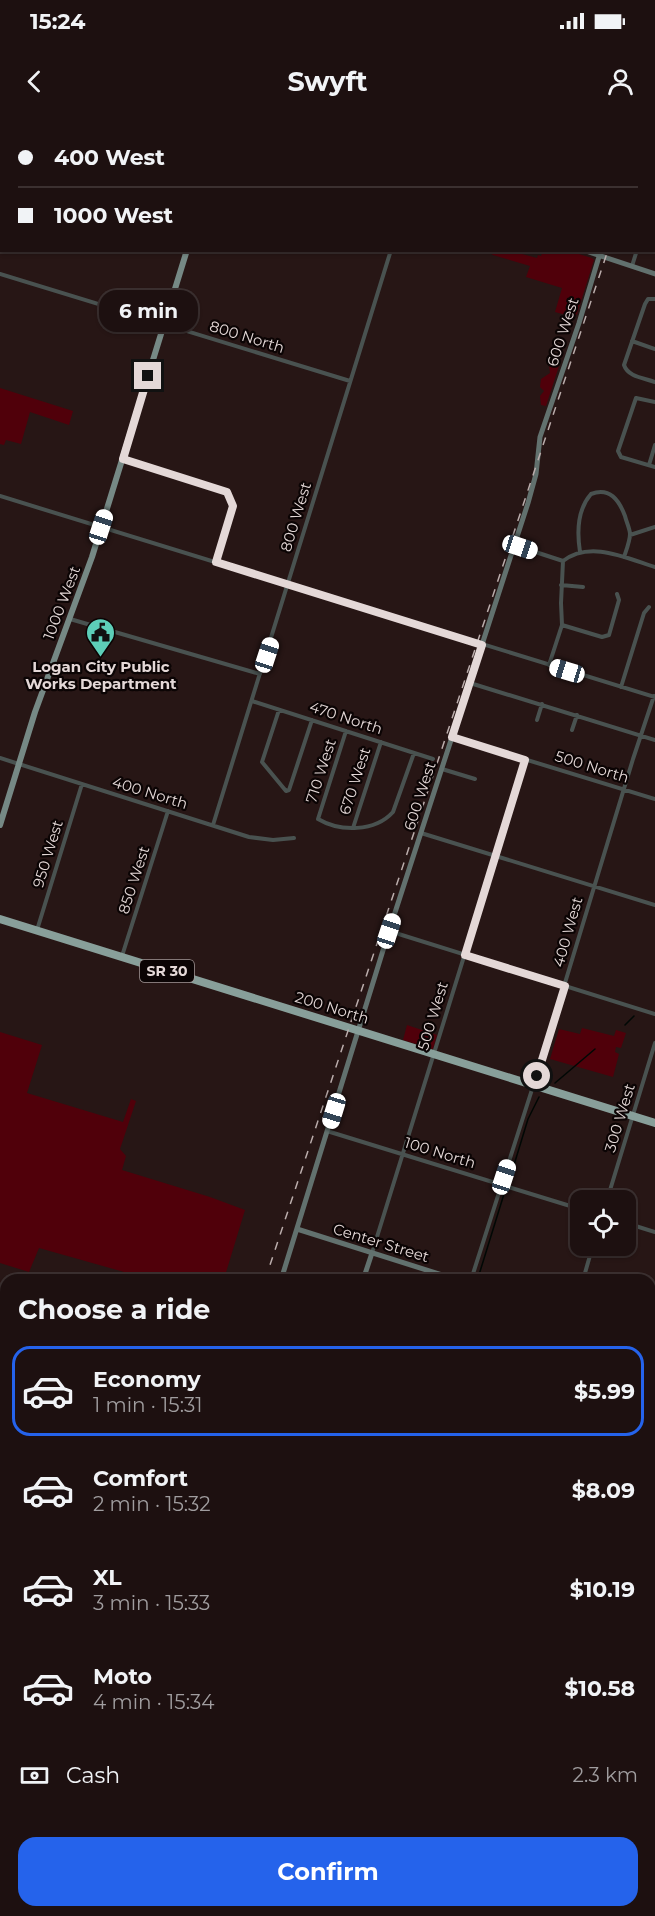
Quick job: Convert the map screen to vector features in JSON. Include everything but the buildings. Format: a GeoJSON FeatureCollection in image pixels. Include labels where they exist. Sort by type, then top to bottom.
{"type":"FeatureCollection","features":[{"type":"Feature","properties":{"kind":"highway","name":"200 North"},"geometry":{"type":"LineString","coordinates":[[0,919],[655,1123]]}},
{"type":"Feature","properties":{"kind":"main road","name":"1000 West"},"geometry":{"type":"LineString","coordinates":[[0,825],[35,712],[101,527],[186,252]]}},
{"type":"Feature","properties":{"kind":"main road"},"geometry":{"type":"LineString","coordinates":[[600,253],[655,274]]}},
{"type":"Feature","properties":{"kind":"main road","name":"600 West"},"geometry":{"type":"LineString","coordinates":[[283,1274],[389,931],[514,545],[536,474],[540,437],[600,253]]}},
{"type":"Feature","properties":{"kind":"main road","name":"Center Street"},"geometry":{"type":"LineString","coordinates":[[297,1229],[439,1274]]}},
{"type":"Feature","properties":{"kind":"main road","name":"500 West"},"geometry":{"type":"LineString","coordinates":[[365,1274],[372,1253]]}},
{"type":"Feature","properties":{"kind":"street","name":"800 West"},"geometry":{"type":"LineString","coordinates":[[213,825],[390,252]]}},
{"type":"Feature","properties":{"kind":"street"},"geometry":{"type":"LineString","coordinates":[[632,267],[636,252]]}},
{"type":"Feature","properties":{"kind":"street","name":"800 North"},"geometry":{"type":"LineString","coordinates":[[0,274],[350,381]]}},
{"type":"Feature","properties":{"kind":"street"},"geometry":{"type":"LineString","coordinates":[[655,299],[648,299],[645,304],[624,365],[629,373],[655,382]]}},
{"type":"Feature","properties":{"kind":"street"},"geometry":{"type":"LineString","coordinates":[[632,341],[655,349]]}},
{"type":"Feature","properties":{"kind":"street"},"geometry":{"type":"LineString","coordinates":[[655,402],[636,398],[618,454],[655,467]]}},
{"type":"Feature","properties":{"kind":"street"},"geometry":{"type":"LineString","coordinates":[[649,465],[655,445]]}},
{"type":"Feature","properties":{"kind":"street"},"geometry":{"type":"LineString","coordinates":[[123,459],[225,490],[233,506],[216,562]]}},
{"type":"Feature","properties":{"kind":"street"},"geometry":{"type":"LineString","coordinates":[[580,552],[577,533],[588,497],[596,492],[607,492],[615,497],[622,509],[630,534],[624,557]]}},
{"type":"Feature","properties":{"kind":"street"},"geometry":{"type":"LineString","coordinates":[[0,496],[655,696]]}},
{"type":"Feature","properties":{"kind":"street"},"geometry":{"type":"LineString","coordinates":[[630,534],[655,526]]}},
{"type":"Feature","properties":{"kind":"street"},"geometry":{"type":"LineString","coordinates":[[514,545],[563,561]]}},
{"type":"Feature","properties":{"kind":"street"},"geometry":{"type":"LineString","coordinates":[[549,665],[562,625],[563,561],[580,552],[596,551],[655,567]]}},
{"type":"Feature","properties":{"kind":"street"},"geometry":{"type":"LineString","coordinates":[[561,585],[583,587]]}},
{"type":"Feature","properties":{"kind":"street"},"geometry":{"type":"LineString","coordinates":[[562,625],[606,637],[609,634],[619,600],[617,594]]}},
{"type":"Feature","properties":{"kind":"street"},"geometry":{"type":"LineString","coordinates":[[621,687],[644,612],[649,607]]}},
{"type":"Feature","properties":{"kind":"street"},"geometry":{"type":"LineString","coordinates":[[69,619],[260,674]]}},
{"type":"Feature","properties":{"kind":"street"},"geometry":{"type":"LineString","coordinates":[[470,683],[655,740]]}},
{"type":"Feature","properties":{"kind":"street","name":"400 West"},"geometry":{"type":"LineString","coordinates":[[473,1274],[655,696]]}},
{"type":"Feature","properties":{"kind":"street","name":"470 North"},"geometry":{"type":"LineString","coordinates":[[252,701],[434,759]]}},
{"type":"Feature","properties":{"kind":"street"},"geometry":{"type":"LineString","coordinates":[[537,720],[542,705]]}},
{"type":"Feature","properties":{"kind":"street"},"geometry":{"type":"LineString","coordinates":[[279,710],[262,762],[286,791],[289,790],[312,720]]}},
{"type":"Feature","properties":{"kind":"street"},"geometry":{"type":"LineString","coordinates":[[572,730],[577,715]]}},
{"type":"Feature","properties":{"kind":"street","name":"710 West"},"geometry":{"type":"LineString","coordinates":[[346,731],[318,819],[335,826],[353,828]]}},
{"type":"Feature","properties":{"kind":"street","name":"500 North"},"geometry":{"type":"LineString","coordinates":[[452,737],[655,800]]}},
{"type":"Feature","properties":{"kind":"street","name":"670 West"},"geometry":{"type":"LineString","coordinates":[[353,828],[381,742]]}},
{"type":"Feature","properties":{"kind":"street"},"geometry":{"type":"LineString","coordinates":[[353,828],[376,823],[389,817],[393,812],[414,753]]}},
{"type":"Feature","properties":{"kind":"street","name":"400 North"},"geometry":{"type":"LineString","coordinates":[[0,758],[249,837],[273,840],[294,838]]}},
{"type":"Feature","properties":{"kind":"street","name":"500 West"},"geometry":{"type":"LineString","coordinates":[[372,1253],[525,760]]}},
{"type":"Feature","properties":{"kind":"street"},"geometry":{"type":"LineString","coordinates":[[442,769],[475,779]]}},
{"type":"Feature","properties":{"kind":"street","name":"950 West"},"geometry":{"type":"LineString","coordinates":[[37,930],[82,784]]}},
{"type":"Feature","properties":{"kind":"street","name":"850 West"},"geometry":{"type":"LineString","coordinates":[[122,956],[168,811]]}},
{"type":"Feature","properties":{"kind":"street"},"geometry":{"type":"LineString","coordinates":[[421,833],[655,905]]}},
{"type":"Feature","properties":{"kind":"street"},"geometry":{"type":"LineString","coordinates":[[389,931],[655,1014]]}},
{"type":"Feature","properties":{"kind":"street","name":"300 West"},"geometry":{"type":"LineString","coordinates":[[610,1190],[655,1043]]}},
{"type":"Feature","properties":{"kind":"street","name":"100 North"},"geometry":{"type":"LineString","coordinates":[[327,1131],[570,1206]]}},
{"type":"Feature","properties":{"kind":"street"},"geometry":{"type":"LineString","coordinates":[[636,1226],[655,1232]]}},
{"type":"Feature","properties":{"kind":"street"},"geometry":{"type":"LineString","coordinates":[[585,1274],[590,1256]]}},
{"type":"Feature","properties":{"kind":"shaded area"},"geometry":{"type":"Polygon","coordinates":[[[488,252],[515,252],[537,258],[543,252],[572,252],[592,258],[594,260],[577,314],[573,317],[555,312],[562,288],[526,277],[530,266],[488,252]]]}},
{"type":"Feature","properties":{"kind":"shaded area"},"geometry":{"type":"Polygon","coordinates":[[[555,360],[560,363],[546,406],[541,405],[540,396],[544,391],[540,387],[541,379],[550,373],[549,364],[554,364],[555,360]]]}},
{"type":"Feature","properties":{"kind":"shaded area"},"geometry":{"type":"Polygon","coordinates":[[[0,388],[73,411],[69,425],[30,412],[21,444],[6,440],[4,445],[0,444],[0,388]]]}},
{"type":"Feature","properties":{"kind":"shaded area"},"geometry":{"type":"Polygon","coordinates":[[[407,1025],[437,1035],[433,1049],[403,1040],[407,1025]]]}},
{"type":"Feature","properties":{"kind":"shaded area"},"geometry":{"type":"Polygon","coordinates":[[[582,1028],[614,1036],[616,1030],[626,1033],[621,1048],[616,1047],[615,1052],[619,1054],[613,1077],[550,1059],[559,1029],[580,1034],[582,1028]]]}},
{"type":"Feature","properties":{"kind":"shaded area"},"geometry":{"type":"Polygon","coordinates":[[[0,1032],[42,1045],[27,1093],[123,1122],[131,1099],[136,1101],[120,1149],[126,1156],[122,1170],[245,1210],[226,1274],[193,1272],[192,1274],[131,1274],[39,1248],[29,1272],[0,1263],[0,1032]]]}},
{"type":"Feature","properties":{"kind":"waterway"},"geometry":{"type":"LineString","coordinates":[[625,1025],[634,1016]]}},
{"type":"Feature","properties":{"kind":"waterway"},"geometry":{"type":"LineString","coordinates":[[555,1083],[595,1049]]}},
{"type":"Feature","properties":{"kind":"waterway"},"geometry":{"type":"LineString","coordinates":[[510,1178],[528,1119],[539,1097]]}},
{"type":"Feature","properties":{"kind":"waterway"},"geometry":{"type":"LineString","coordinates":[[479,1274],[504,1194]]}},
{"type":"Feature","properties":{"kind":"railway"},"geometry":{"type":"LineString","coordinates":[[267,1274],[607,252]]}},
{"type":"Feature","properties":{"kind":"place","name":"Logan City Public Works Department"},"geometry":{"type":"Point","coordinates":[101,658]}},
{"type":"Feature","properties":{"kind":"route"},"geometry":{"type":"LineString","coordinates":[[148,376],[123,459],[227,492],[233,506],[216,562],[482,645],[452,737],[525,760],[465,955],[565,986],[537,1076]]}}]}
